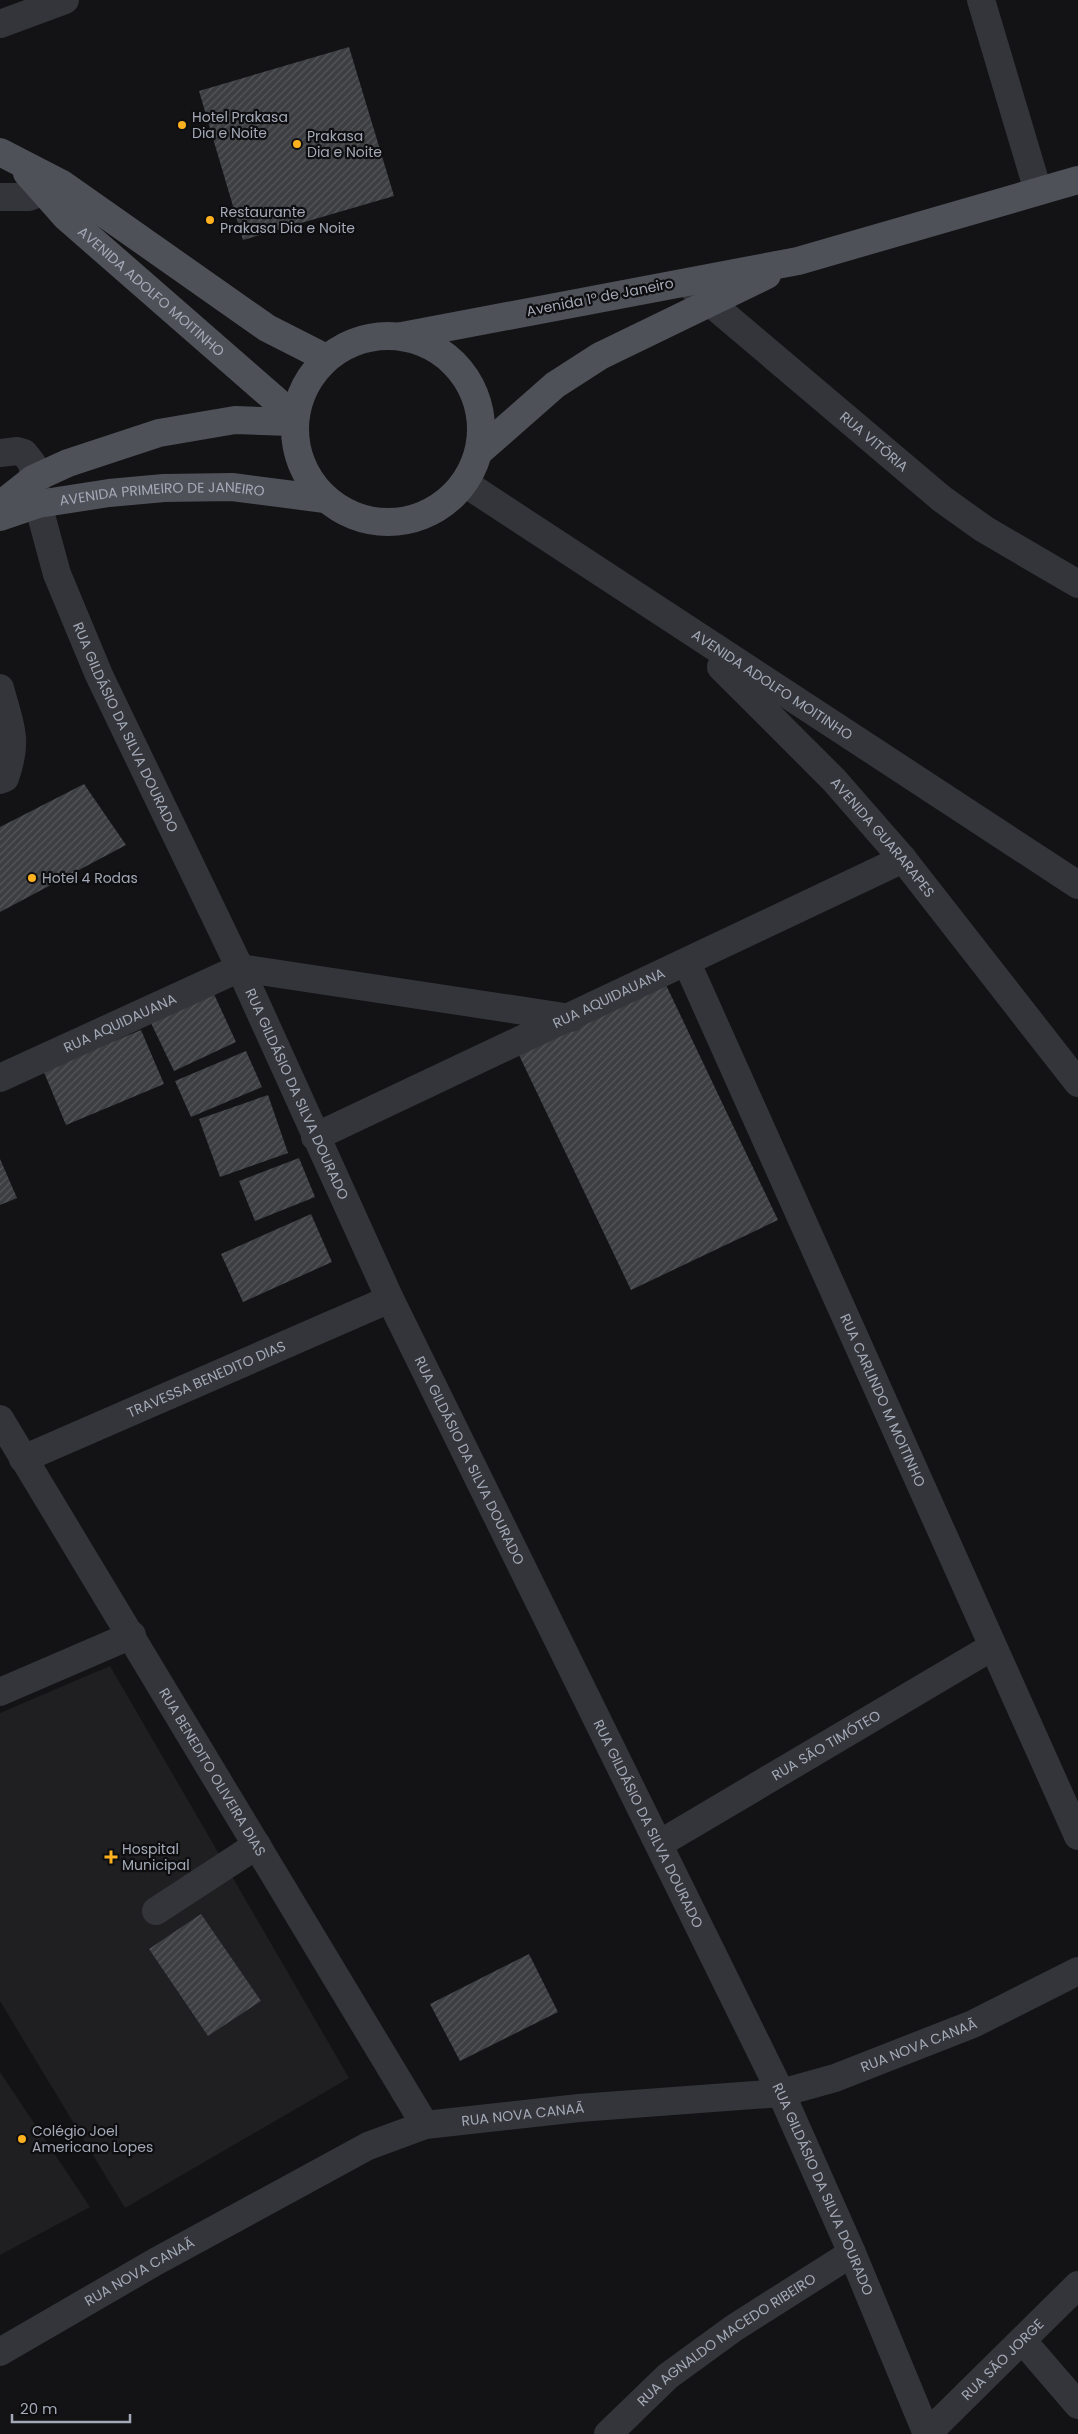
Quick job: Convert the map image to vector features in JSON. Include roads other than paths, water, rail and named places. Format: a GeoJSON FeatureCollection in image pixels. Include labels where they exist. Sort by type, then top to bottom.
{"type":"FeatureCollection","features":[{"type":"Feature","properties":{"kind":"main road","name":"AVENIDA ADOLFO MOITINHO"},"geometry":{"type":"LineString","coordinates":[[8,157],[267,328],[326,358]]}},
{"type":"Feature","properties":{"kind":"main road","name":"Avenida 1º de Janeiro"},"geometry":{"type":"LineString","coordinates":[[326,358],[363,338],[402,336],[683,281],[798,261],[1078,180]]}},
{"type":"Feature","properties":{"kind":"main road","name":"AVENIDA ADOLFO MOITINHO"},"geometry":{"type":"LineString","coordinates":[[54,188],[66,217],[293,419]]}},
{"type":"Feature","properties":{"kind":"main road","name":"Avenida 1º de Janeiro"},"geometry":{"type":"LineString","coordinates":[[481,450],[556,385],[600,356],[798,261]]}},
{"type":"Feature","properties":{"kind":"main road"},"geometry":{"type":"LineString","coordinates":[[326,358],[303,389],[293,419],[296,449],[302,467],[326,499],[360,519],[400,523],[437,510],[466,484],[481,450],[482,413],[468,378],[439,350],[402,336]]}},
{"type":"Feature","properties":{"kind":"main road","name":"AVENIDA PRIMEIRO DE JANEIRO"},"geometry":{"type":"LineString","coordinates":[[0,517],[94,454],[176,430],[235,420],[293,419]]}},
{"type":"Feature","properties":{"kind":"main road","name":"AVENIDA PRIMEIRO DE JANEIRO"},"geometry":{"type":"LineString","coordinates":[[0,505],[35,492],[109,493],[164,488],[232,487],[326,499]]}},
{"type":"Feature","properties":{"kind":"street"},"geometry":{"type":"LineString","coordinates":[[0,24],[65,0]]}},
{"type":"Feature","properties":{"kind":"street"},"geometry":{"type":"LineString","coordinates":[[980,0],[1038,191]]}},
{"type":"Feature","properties":{"kind":"street"},"geometry":{"type":"LineString","coordinates":[[0,197],[29,197],[54,188]]}},
{"type":"Feature","properties":{"kind":"street","name":"RUA VITÓRIA"},"geometry":{"type":"LineString","coordinates":[[683,281],[711,302],[942,499],[984,529],[1066,567],[1078,584]]}},
{"type":"Feature","properties":{"kind":"street","name":"RUA GILDÁSIO DA SILVA DOURADO"},"geometry":{"type":"LineString","coordinates":[[0,453],[17,451],[24,453],[32,463],[35,492],[57,574],[99,675],[240,968],[390,1299],[782,2093],[852,2253],[927,2434]]}},
{"type":"Feature","properties":{"kind":"street","name":"AVENIDA ADOLFO MOITINHO"},"geometry":{"type":"LineString","coordinates":[[466,484],[1078,885]]}},
{"type":"Feature","properties":{"kind":"street","name":"AVENIDA GUARARAPES"},"geometry":{"type":"LineString","coordinates":[[663,613],[754,698],[834,780],[903,859],[1078,1083]]}},
{"type":"Feature","properties":{"kind":"street"},"geometry":{"type":"LineString","coordinates":[[0,688],[14,740],[12,759],[5,778],[0,780]]}},
{"type":"Feature","properties":{"kind":"street","name":"RUA AQUIDAUANA"},"geometry":{"type":"LineString","coordinates":[[315,1137],[571,1018],[903,859]]}},
{"type":"Feature","properties":{"kind":"street","name":"RUA CARLINDO M MOITINHO"},"geometry":{"type":"LineString","coordinates":[[687,963],[1078,1836]]}},
{"type":"Feature","properties":{"kind":"street"},"geometry":{"type":"LineString","coordinates":[[240,968],[571,1018]]}},
{"type":"Feature","properties":{"kind":"street","name":"RUA AQUIDAUANA"},"geometry":{"type":"LineString","coordinates":[[0,1078],[240,968]]}},
{"type":"Feature","properties":{"kind":"street","name":"TRAVESSA BENEDITO DIAS"},"geometry":{"type":"LineString","coordinates":[[23,1459],[390,1299]]}},
{"type":"Feature","properties":{"kind":"street","name":"RUA BENEDITO OLIVEIRA DIAS"},"geometry":{"type":"LineString","coordinates":[[0,1419],[426,2125]]}},
{"type":"Feature","properties":{"kind":"street"},"geometry":{"type":"LineString","coordinates":[[0,1692],[132,1635]]}},
{"type":"Feature","properties":{"kind":"street","name":"RUA SÃO TIMÓTEO"},"geometry":{"type":"LineString","coordinates":[[659,1844],[992,1647]]}},
{"type":"Feature","properties":{"kind":"street"},"geometry":{"type":"LineString","coordinates":[[156,1911],[257,1845]]}},
{"type":"Feature","properties":{"kind":"street","name":"RUA NOVA CANAÃ"},"geometry":{"type":"LineString","coordinates":[[0,2352],[155,2262],[368,2146],[426,2125],[579,2108],[782,2093],[836,2078],[973,2024],[1078,1971]]}},
{"type":"Feature","properties":{"kind":"street","name":"RUA AGNALDO MACEDO RIBEIRO"},"geometry":{"type":"LineString","coordinates":[[608,2434],[668,2376],[734,2328],[852,2253]]}},
{"type":"Feature","properties":{"kind":"street","name":"RUA SÃO JORGE"},"geometry":{"type":"LineString","coordinates":[[927,2434],[1023,2342],[1078,2285]]}},
{"type":"Feature","properties":{"kind":"street"},"geometry":{"type":"LineString","coordinates":[[1023,2342],[1078,2405]]}},
{"type":"Feature","properties":{"kind":"place","name":"Hotel Prakasa Dia e Noite"},"geometry":{"type":"Point","coordinates":[182,125]}},
{"type":"Feature","properties":{"kind":"place","name":"Prakasa Dia e Noite"},"geometry":{"type":"Point","coordinates":[297,144]}},
{"type":"Feature","properties":{"kind":"place","name":"Restaurante Prakasa Dia e Noite"},"geometry":{"type":"Point","coordinates":[210,220]}},
{"type":"Feature","properties":{"kind":"place","name":"Hotel 4 Rodas"},"geometry":{"type":"Point","coordinates":[32,878]}},
{"type":"Feature","properties":{"kind":"place","name":"Hospital Municipal"},"geometry":{"type":"Point","coordinates":[111,1857]}},
{"type":"Feature","properties":{"kind":"place","name":"Colégio Joel Americano Lopes"},"geometry":{"type":"Point","coordinates":[22,2139]}}]}
